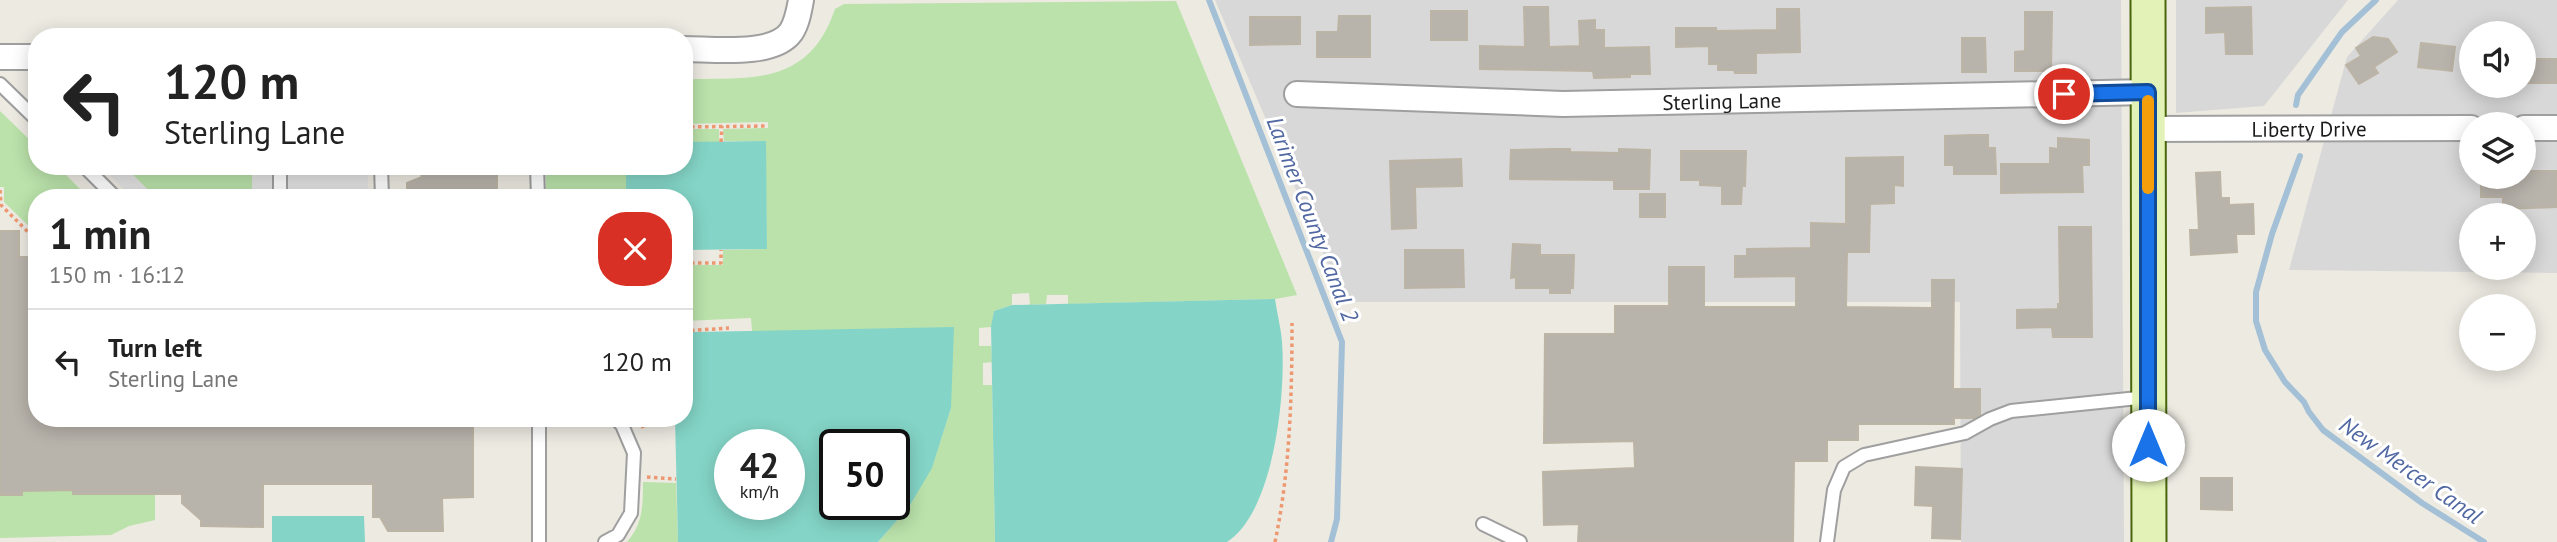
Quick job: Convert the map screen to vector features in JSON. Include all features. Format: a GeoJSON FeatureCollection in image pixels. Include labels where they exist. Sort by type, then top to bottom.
{"type":"FeatureCollection","features":[{"type":"Feature","properties":{"kind":"main road"},"geometry":{"type":"LineString","coordinates":[[2148,0],[2149,542]]}},
{"type":"Feature","properties":{"kind":"street"},"geometry":{"type":"LineString","coordinates":[[693,49],[762,48],[779,42],[789,34],[796,23],[801,0]]}},
{"type":"Feature","properties":{"kind":"street"},"geometry":{"type":"LineString","coordinates":[[0,57],[28,57]]}},
{"type":"Feature","properties":{"kind":"street","name":"Sterling Lane"},"geometry":{"type":"LineString","coordinates":[[1297,94],[1563,104],[2148,92]]}},
{"type":"Feature","properties":{"kind":"street","name":"Liberty Drive"},"geometry":{"type":"LineString","coordinates":[[2148,129],[2459,128]]}},
{"type":"Feature","properties":{"kind":"street"},"geometry":{"type":"LineString","coordinates":[[2536,128],[2557,128]]}},
{"type":"Feature","properties":{"kind":"lane"},"geometry":{"type":"LineString","coordinates":[[0,84],[28,111]]}},
{"type":"Feature","properties":{"kind":"lane"},"geometry":{"type":"LineString","coordinates":[[93,175],[107,189]]}},
{"type":"Feature","properties":{"kind":"lane"},"geometry":{"type":"LineString","coordinates":[[1827,542],[1834,490],[1844,467],[1864,455],[1965,433],[2011,411],[2148,397]]}},
{"type":"Feature","properties":{"kind":"lane"},"geometry":{"type":"LineString","coordinates":[[539,427],[539,542]]}},
{"type":"Feature","properties":{"kind":"lane"},"geometry":{"type":"LineString","coordinates":[[605,542],[618,536],[631,513],[634,453],[623,427]]}},
{"type":"Feature","properties":{"kind":"lane"},"geometry":{"type":"LineString","coordinates":[[1483,524],[1520,542]]}},
{"type":"Feature","properties":{"kind":"path"},"geometry":{"type":"LineString","coordinates":[[693,127],[767,126]]}},
{"type":"Feature","properties":{"kind":"path"},"geometry":{"type":"LineString","coordinates":[[721,142],[722,127]]}},
{"type":"Feature","properties":{"kind":"path"},"geometry":{"type":"LineString","coordinates":[[0,190],[1,205],[28,232]]}},
{"type":"Feature","properties":{"kind":"path"},"geometry":{"type":"LineString","coordinates":[[693,263],[721,262],[721,250]]}},
{"type":"Feature","properties":{"kind":"path"},"geometry":{"type":"LineString","coordinates":[[1275,542],[1282,508],[1292,391],[1292,323]]}},
{"type":"Feature","properties":{"kind":"path"},"geometry":{"type":"LineString","coordinates":[[693,330],[729,328]]}},
{"type":"Feature","properties":{"kind":"path"},"geometry":{"type":"LineString","coordinates":[[626,436],[643,427]]}},
{"type":"Feature","properties":{"kind":"path"},"geometry":{"type":"LineString","coordinates":[[633,477],[676,479]]}},
{"type":"Feature","properties":{"kind":"shaded area"},"geometry":{"type":"Polygon","coordinates":[[[1215,0],[2121,0],[2124,542],[1961,542],[1960,302],[1344,302],[1215,0]]]}},
{"type":"Feature","properties":{"kind":"shaded area"},"geometry":{"type":"Polygon","coordinates":[[[2176,0],[2348,0],[2264,106],[2176,113],[2176,0]]]}},
{"type":"Feature","properties":{"kind":"shaded area"},"geometry":{"type":"Polygon","coordinates":[[[2398,0],[2557,0],[2557,273],[2536,273],[2536,203],[2459,203],[2459,272],[2289,270],[2347,57],[2398,0]]]}},
{"type":"Feature","properties":{"kind":"shaded area"},"geometry":{"type":"Polygon","coordinates":[[[766,141],[767,249],[693,250],[693,189],[626,189],[626,175],[693,175],[693,142],[766,141]]]}},
{"type":"Feature","properties":{"kind":"shaded area"},"geometry":{"type":"Polygon","coordinates":[[[109,175],[133,175],[147,189],[124,189],[109,175]]]}},
{"type":"Feature","properties":{"kind":"shaded area"},"geometry":{"type":"Polygon","coordinates":[[[252,175],[368,175],[368,189],[252,189],[252,175]]]}},
{"type":"Feature","properties":{"kind":"shaded area"},"geometry":{"type":"Polygon","coordinates":[[[1275,299],[1283,364],[1274,450],[1256,505],[1243,527],[1227,542],[995,542],[991,326],[994,311],[1012,305],[1275,299]]]}},
{"type":"Feature","properties":{"kind":"shaded area"},"geometry":{"type":"Polygon","coordinates":[[[954,327],[951,408],[932,468],[910,505],[910,429],[819,429],[819,520],[897,520],[878,542],[678,542],[675,427],[693,427],[693,332],[954,327]]]}},
{"type":"Feature","properties":{"kind":"shaded area"},"geometry":{"type":"Polygon","coordinates":[[[272,516],[364,516],[365,542],[272,542],[272,516]]]}},
{"type":"Feature","properties":{"kind":"green space"},"geometry":{"type":"Polygon","coordinates":[[[1176,1],[1297,295],[1275,299],[1068,304],[1068,295],[1047,295],[1046,304],[1030,305],[1029,293],[1012,294],[1012,305],[994,311],[991,327],[979,328],[979,346],[991,346],[992,362],[983,363],[983,385],[992,385],[995,542],[878,542],[897,520],[910,520],[910,505],[932,467],[951,408],[752,331],[751,318],[693,321],[693,265],[723,265],[723,250],[767,249],[765,141],[724,141],[723,129],[768,128],[768,122],[693,124],[693,79],[755,77],[794,65],[810,52],[824,34],[835,9],[844,4],[1176,1]]]}},
{"type":"Feature","properties":{"kind":"green space"},"geometry":{"type":"Polygon","coordinates":[[[0,111],[28,138],[28,175],[66,175],[80,189],[28,189],[28,225],[4,202],[4,187],[0,187],[0,111]]]}},
{"type":"Feature","properties":{"kind":"green space"},"geometry":{"type":"Polygon","coordinates":[[[693,129],[719,129],[719,142],[693,142],[693,129]]]}},
{"type":"Feature","properties":{"kind":"green space"},"geometry":{"type":"Polygon","coordinates":[[[133,175],[252,175],[252,189],[147,189],[133,175]]]}},
{"type":"Feature","properties":{"kind":"green space"},"geometry":{"type":"Polygon","coordinates":[[[546,175],[626,175],[626,189],[546,189],[546,175]]]}},
{"type":"Feature","properties":{"kind":"green space"},"geometry":{"type":"Polygon","coordinates":[[[643,482],[676,483],[678,542],[627,542],[639,521],[643,482]]]}},
{"type":"Feature","properties":{"kind":"green space"},"geometry":{"type":"Polygon","coordinates":[[[73,490],[74,494],[155,494],[155,520],[129,526],[111,535],[0,538],[0,495],[21,495],[22,491],[73,490]]]}},
{"type":"Feature","properties":{"kind":"building"},"geometry":{"type":"Polygon","coordinates":[[[1524,7],[1548,7],[1549,47],[1580,46],[1579,21],[1595,20],[1595,30],[1604,30],[1604,48],[1649,47],[1650,74],[1594,78],[1593,71],[1480,69],[1480,46],[1525,47],[1524,7]]]}},
{"type":"Feature","properties":{"kind":"building"},"geometry":{"type":"Polygon","coordinates":[[[2251,7],[2252,54],[2226,54],[2225,32],[2206,33],[2206,8],[2251,7]]]}},
{"type":"Feature","properties":{"kind":"building"},"geometry":{"type":"Polygon","coordinates":[[[1777,9],[1799,9],[1800,52],[1756,53],[1756,73],[1718,70],[1718,64],[1709,64],[1709,46],[1676,47],[1676,28],[1716,28],[1716,31],[1777,30],[1777,9]]]}},
{"type":"Feature","properties":{"kind":"building"},"geometry":{"type":"Polygon","coordinates":[[[1431,11],[1467,11],[1467,40],[1431,40],[1431,11]]]}},
{"type":"Feature","properties":{"kind":"building"},"geometry":{"type":"Polygon","coordinates":[[[2025,12],[2052,12],[2051,71],[2015,71],[2015,52],[2025,51],[2025,12]]]}},
{"type":"Feature","properties":{"kind":"building"},"geometry":{"type":"Polygon","coordinates":[[[1339,16],[1370,16],[1370,57],[1317,57],[1317,32],[1338,32],[1339,16]]]}},
{"type":"Feature","properties":{"kind":"building"},"geometry":{"type":"Polygon","coordinates":[[[1250,17],[1300,17],[1300,44],[1250,45],[1250,17]]]}},
{"type":"Feature","properties":{"kind":"building"},"geometry":{"type":"Polygon","coordinates":[[[2373,37],[2388,39],[2397,52],[2374,67],[2378,73],[2359,84],[2346,65],[2361,56],[2356,48],[2373,37]]]}},
{"type":"Feature","properties":{"kind":"building"},"geometry":{"type":"Polygon","coordinates":[[[1962,38],[1985,38],[1986,72],[1962,72],[1962,38]]]}},
{"type":"Feature","properties":{"kind":"building"},"geometry":{"type":"Polygon","coordinates":[[[2421,43],[2455,47],[2452,71],[2418,67],[2421,43]]]}},
{"type":"Feature","properties":{"kind":"building"},"geometry":{"type":"Polygon","coordinates":[[[2536,59],[2557,59],[2557,83],[2536,83],[2536,59]]]}},
{"type":"Feature","properties":{"kind":"building"},"geometry":{"type":"Polygon","coordinates":[[[1988,135],[1988,148],[1995,148],[1996,174],[1954,174],[1954,165],[1945,165],[1945,136],[1988,135]]]}},
{"type":"Feature","properties":{"kind":"building"},"geometry":{"type":"Polygon","coordinates":[[[2058,138],[2089,140],[2089,165],[2082,165],[2083,192],[2001,193],[2001,164],[2050,164],[2050,148],[2058,149],[2058,138]]]}},
{"type":"Feature","properties":{"kind":"building"},"geometry":{"type":"Polygon","coordinates":[[[1570,149],[1570,152],[1619,153],[1619,149],[1650,150],[1649,189],[1614,189],[1614,180],[1510,179],[1511,150],[1570,149]]]}},
{"type":"Feature","properties":{"kind":"building"},"geometry":{"type":"Polygon","coordinates":[[[1681,151],[1746,151],[1745,186],[1742,186],[1741,204],[1722,204],[1722,186],[1700,185],[1700,180],[1681,180],[1681,151]]]}},
{"type":"Feature","properties":{"kind":"building"},"geometry":{"type":"Polygon","coordinates":[[[1903,157],[1903,186],[1894,185],[1894,203],[1870,204],[1869,252],[1847,252],[1846,307],[1932,308],[1932,280],[1954,280],[1953,389],[1980,389],[1980,415],[1974,418],[1954,418],[1954,424],[1858,424],[1858,440],[1827,440],[1827,461],[1794,461],[1793,542],[1578,542],[1579,524],[1544,525],[1543,472],[1635,468],[1634,441],[1544,443],[1545,334],[1615,334],[1615,306],[1669,306],[1669,267],[1704,267],[1704,307],[1796,307],[1796,276],[1735,277],[1735,256],[1747,256],[1747,249],[1811,248],[1811,223],[1846,224],[1846,158],[1903,157]]]}},
{"type":"Feature","properties":{"kind":"building"},"geometry":{"type":"Polygon","coordinates":[[[1461,159],[1462,186],[1415,187],[1416,228],[1392,229],[1390,161],[1461,159]]]}},
{"type":"Feature","properties":{"kind":"building"},"geometry":{"type":"Polygon","coordinates":[[[2536,171],[2557,171],[2557,207],[2536,208],[2536,203],[2503,203],[2503,197],[2481,197],[2481,189],[2536,189],[2536,171]]]}},
{"type":"Feature","properties":{"kind":"building"},"geometry":{"type":"Polygon","coordinates":[[[2220,172],[2221,198],[2229,198],[2229,205],[2253,204],[2254,234],[2236,234],[2237,252],[2191,255],[2190,230],[2199,230],[2196,173],[2220,172]]]}},
{"type":"Feature","properties":{"kind":"building"},"geometry":{"type":"Polygon","coordinates":[[[421,175],[497,175],[497,189],[407,189],[407,183],[422,177],[421,175]]]}},
{"type":"Feature","properties":{"kind":"building"},"geometry":{"type":"Polygon","coordinates":[[[1640,194],[1665,194],[1665,217],[1640,217],[1640,194]]]}},
{"type":"Feature","properties":{"kind":"building"},"geometry":{"type":"Polygon","coordinates":[[[2059,227],[2091,227],[2092,337],[2053,337],[2052,327],[2017,328],[2017,310],[2058,309],[2059,227]]]}},
{"type":"Feature","properties":{"kind":"building"},"geometry":{"type":"Polygon","coordinates":[[[0,231],[19,231],[19,257],[28,257],[28,427],[473,427],[473,497],[442,498],[443,531],[388,531],[380,517],[373,517],[373,484],[263,484],[263,527],[201,526],[201,520],[182,503],[182,494],[73,494],[73,490],[22,491],[22,495],[0,495],[0,231]]]}},
{"type":"Feature","properties":{"kind":"building"},"geometry":{"type":"Polygon","coordinates":[[[1513,244],[1540,245],[1540,255],[1574,255],[1573,288],[1570,288],[1570,293],[1550,293],[1550,288],[1516,288],[1516,277],[1511,278],[1513,244]]]}},
{"type":"Feature","properties":{"kind":"building"},"geometry":{"type":"Polygon","coordinates":[[[1405,250],[1463,250],[1464,287],[1405,288],[1405,250]]]}},
{"type":"Feature","properties":{"kind":"building"},"geometry":{"type":"Polygon","coordinates":[[[1916,467],[1962,469],[1960,539],[1932,538],[1933,506],[1915,505],[1916,467]]]}},
{"type":"Feature","properties":{"kind":"building"},"geometry":{"type":"Polygon","coordinates":[[[2201,478],[2232,478],[2232,510],[2201,509],[2201,478]]]}},
{"type":"Feature","properties":{"kind":"waterway","name":"Larimer County Canal 2"},"geometry":{"type":"LineString","coordinates":[[1209,0],[1342,342],[1337,519],[1331,542]]}},
{"type":"Feature","properties":{"kind":"waterway","name":"New Mercer Canal"},"geometry":{"type":"LineString","coordinates":[[2296,105],[2298,95],[2342,32],[2376,0]]}},
{"type":"Feature","properties":{"kind":"waterway","name":"New Mercer Canal"},"geometry":{"type":"LineString","coordinates":[[2300,156],[2272,234],[2256,292],[2256,321],[2265,350],[2285,382],[2304,402],[2323,430],[2422,503],[2484,542]]}},
{"type":"Feature","properties":{"kind":"slow traffic"},"geometry":{"type":"LineString","coordinates":[[2148,101],[2148,188]]}},
{"type":"Feature","properties":{"kind":"route"},"geometry":{"type":"LineString","coordinates":[[2064,94],[2148,92],[2148,445]]}}]}
